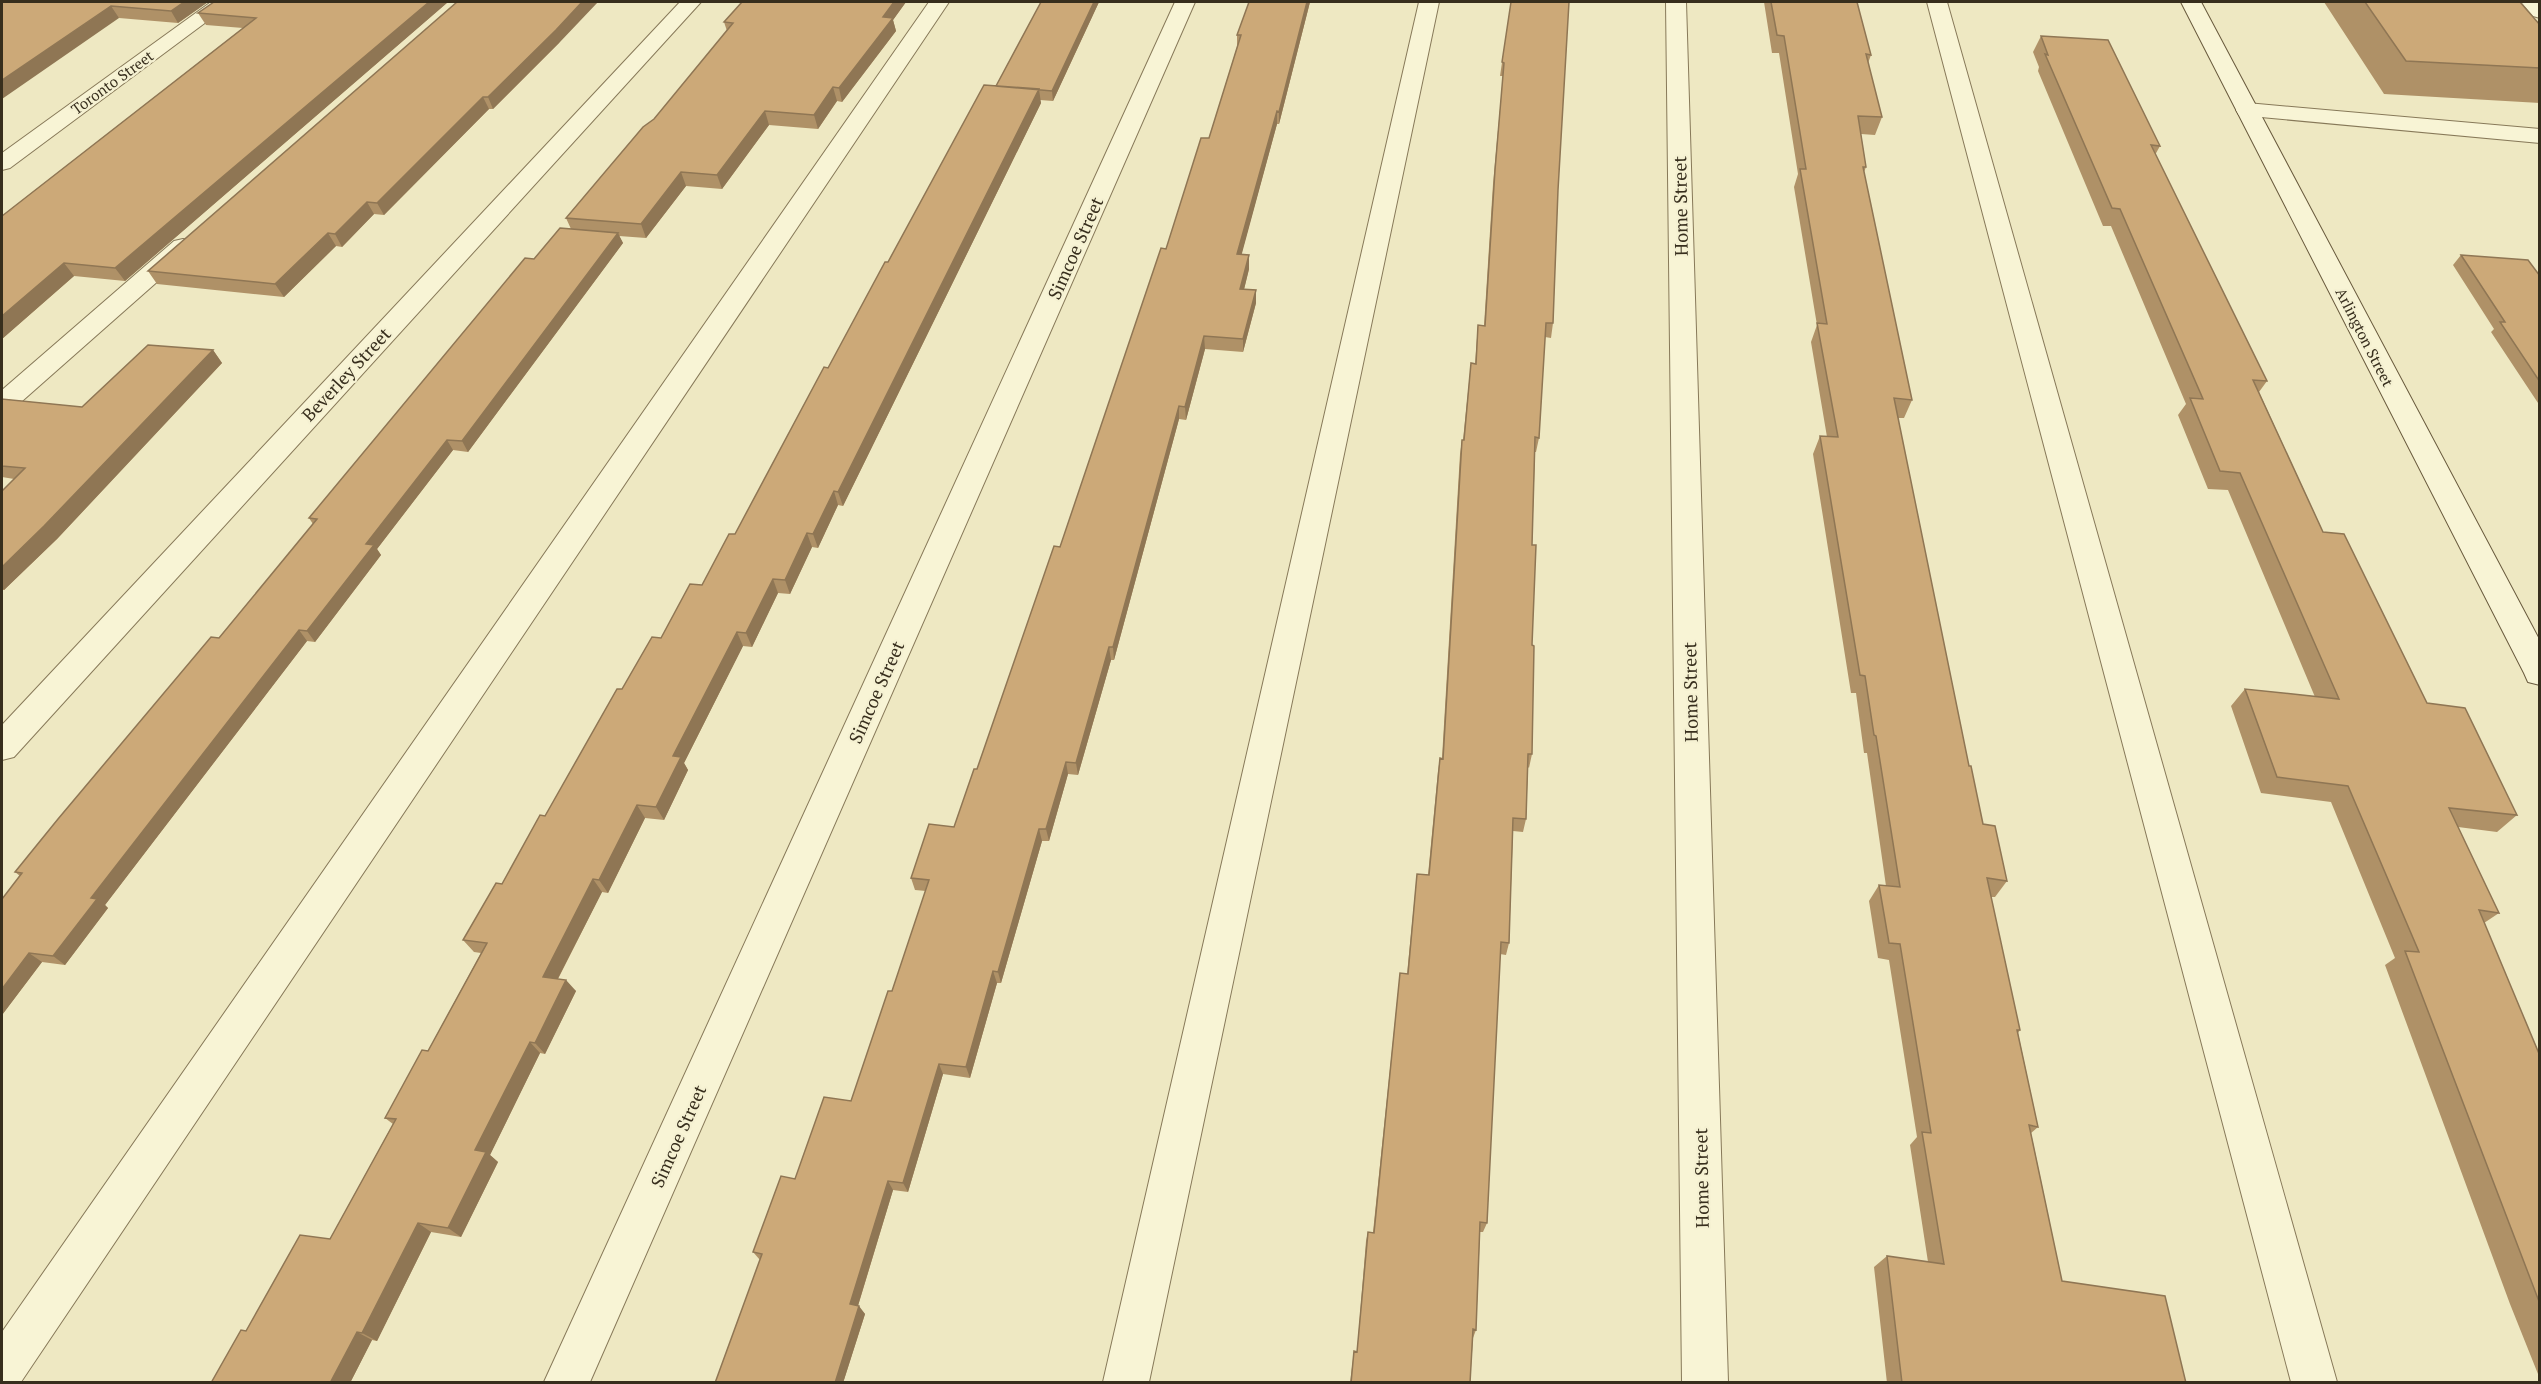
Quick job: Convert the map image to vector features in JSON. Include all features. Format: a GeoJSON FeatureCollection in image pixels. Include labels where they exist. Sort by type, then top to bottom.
{"type":"FeatureCollection","features":[{"type":"Feature","properties":{"kind":"street","name":"Toronto Street"},"geometry":{"type":"LineString","coordinates":[[2,163],[223,2]]}},
{"type":"Feature","properties":{"kind":"street","name":"Beverley Street"},"geometry":{"type":"LineString","coordinates":[[2,747],[691,2]]}},
{"type":"Feature","properties":{"kind":"street"},"geometry":{"type":"LineString","coordinates":[[2,1371],[939,2]]}},
{"type":"Feature","properties":{"kind":"street","name":"Simcoe Street"},"geometry":{"type":"LineString","coordinates":[[567,1383],[1185,2]]}},
{"type":"Feature","properties":{"kind":"street"},"geometry":{"type":"LineString","coordinates":[[1126,1383],[1429,2]]}},
{"type":"Feature","properties":{"kind":"street","name":"Home Street"},"geometry":{"type":"LineString","coordinates":[[1676,2],[1705,1383]]}},
{"type":"Feature","properties":{"kind":"street"},"geometry":{"type":"LineString","coordinates":[[1937,2],[2314,1383]]}},
{"type":"Feature","properties":{"kind":"street","name":"Arlington Street"},"geometry":{"type":"LineString","coordinates":[[2191,2],[2540,673]]}},
{"type":"Feature","properties":{"kind":"street"},"geometry":{"type":"LineString","coordinates":[[2531,2],[2540,12]]}},
{"type":"Feature","properties":{"kind":"street"},"geometry":{"type":"LineString","coordinates":[[2247,110],[2540,136]]}},
{"type":"Feature","properties":{"kind":"street"},"geometry":{"type":"LineString","coordinates":[[2,404],[200,231]]}},
{"type":"Feature","properties":{"kind":"building"},"geometry":{"type":"Polygon","coordinates":[[[2,2],[184,2],[171,11],[111,6],[2,80],[2,2]]]}},
{"type":"Feature","properties":{"kind":"building"},"geometry":{"type":"Polygon","coordinates":[[[214,2],[429,2],[115,268],[64,263],[2,316],[2,216],[256,18],[198,13],[214,2]]]}},
{"type":"Feature","properties":{"kind":"building"},"geometry":{"type":"Polygon","coordinates":[[[457,2],[582,2],[488,97],[483,97],[377,203],[367,202],[335,234],[328,233],[275,284],[148,271],[457,2]]]}},
{"type":"Feature","properties":{"kind":"building"},"geometry":{"type":"Polygon","coordinates":[[[742,2],[894,2],[883,17],[893,18],[839,88],[833,87],[814,115],[765,111],[717,175],[681,172],[641,224],[566,218],[643,127],[654,119],[733,23],[724,22],[742,2]]]}},
{"type":"Feature","properties":{"kind":"building"},"geometry":{"type":"Polygon","coordinates":[[[1041,2],[1094,2],[1052,91],[996,86],[1041,2]]]}},
{"type":"Feature","properties":{"kind":"building"},"geometry":{"type":"Polygon","coordinates":[[[1249,2],[1307,2],[1279,112],[1277,111],[1237,254],[1249,255],[1240,289],[1256,290],[1243,339],[1204,336],[1185,407],[1179,406],[1113,647],[1109,647],[1076,763],[1066,762],[1046,829],[1039,829],[998,972],[993,971],[966,1067],[939,1064],[903,1183],[888,1181],[850,1304],[859,1306],[835,1383],[715,1383],[762,1254],[753,1252],[781,1176],[795,1179],[824,1097],[851,1101],[888,991],[892,991],[929,880],[911,878],[929,824],[954,827],[974,769],[977,769],[1054,546],[1060,547],[1161,248],[1166,249],[1201,138],[1209,138],[1241,35],[1237,35],[1249,2]]]}},
{"type":"Feature","properties":{"kind":"building"},"geometry":{"type":"Polygon","coordinates":[[[1511,2],[1569,2],[1553,323],[1546,323],[1539,438],[1535,437],[1532,545],[1536,545],[1532,645],[1534,646],[1532,754],[1528,754],[1526,819],[1513,818],[1509,943],[1501,942],[1487,1223],[1480,1222],[1476,1330],[1473,1329],[1470,1383],[1351,1383],[1354,1351],[1357,1352],[1368,1232],[1374,1233],[1400,973],[1408,974],[1417,874],[1429,875],[1440,758],[1443,759],[1462,440],[1464,440],[1471,363],[1476,364],[1478,325],[1485,326],[1504,63],[1502,62],[1511,2]]]}},
{"type":"Feature","properties":{"kind":"building"},"geometry":{"type":"Polygon","coordinates":[[[1771,2],[1857,2],[1871,55],[1866,54],[1882,117],[1858,116],[1866,167],[1863,167],[1912,400],[1894,398],[1969,766],[1971,766],[1983,824],[1995,826],[2007,881],[1987,878],[2020,1030],[2017,1030],[2038,1127],[2029,1125],[2062,1281],[2165,1296],[2186,1383],[1902,1383],[1887,1256],[1944,1264],[1922,1132],[1931,1133],[1900,944],[1889,943],[1879,885],[1900,887],[1876,736],[1865,676],[1860,675],[1820,436],[1838,437],[1817,323],[1827,324],[1800,169],[1806,169],[1784,36],[1777,35],[1771,2]]]}},
{"type":"Feature","properties":{"kind":"building"},"geometry":{"type":"Polygon","coordinates":[[[2365,2],[2520,2],[2540,25],[2540,68],[2406,61],[2365,2]]]}},
{"type":"Feature","properties":{"kind":"building"},"geometry":{"type":"Polygon","coordinates":[[[2041,36],[2108,40],[2160,146],[2151,145],[2267,381],[2253,380],[2323,532],[2344,534],[2427,703],[2465,708],[2517,815],[2449,808],[2499,913],[2479,910],[2540,1056],[2540,1304],[2405,951],[2419,952],[2348,786],[2277,777],[2245,689],[2339,699],[2240,473],[2220,471],[2190,398],[2203,399],[2120,209],[2112,208],[2045,54],[2048,55],[2041,36]]]}},
{"type":"Feature","properties":{"kind":"building"},"geometry":{"type":"Polygon","coordinates":[[[984,85],[1039,89],[838,492],[834,491],[813,534],[807,533],[785,580],[773,579],[746,633],[737,632],[673,756],[681,757],[656,807],[637,805],[599,880],[593,879],[543,977],[566,980],[535,1043],[530,1042],[475,1150],[486,1152],[448,1228],[418,1223],[362,1333],[357,1332],[330,1383],[211,1383],[241,1330],[246,1331],[300,1235],[330,1239],[396,1119],[385,1118],[422,1050],[428,1051],[487,943],[463,940],[496,883],[502,884],[540,815],[545,816],[617,689],[622,689],[652,637],[661,638],[690,584],[702,585],[729,534],[735,534],[824,367],[828,368],[984,85]]]}},
{"type":"Feature","properties":{"kind":"building"},"geometry":{"type":"Polygon","coordinates":[[[560,228],[618,233],[462,441],[447,440],[366,544],[374,545],[307,631],[299,630],[91,898],[97,899],[53,956],[29,953],[2,989],[2,899],[22,873],[15,872],[211,637],[219,638],[317,519],[309,518],[525,258],[534,259],[560,228]]]}},
{"type":"Feature","properties":{"kind":"building"},"geometry":{"type":"Polygon","coordinates":[[[2461,255],[2528,260],[2540,276],[2540,382],[2500,322],[2505,322],[2461,255]]]}},
{"type":"Feature","properties":{"kind":"building"},"geometry":{"type":"Polygon","coordinates":[[[148,345],[213,350],[2,567],[2,491],[25,468],[2,466],[2,399],[82,407],[148,345]]]}}]}
